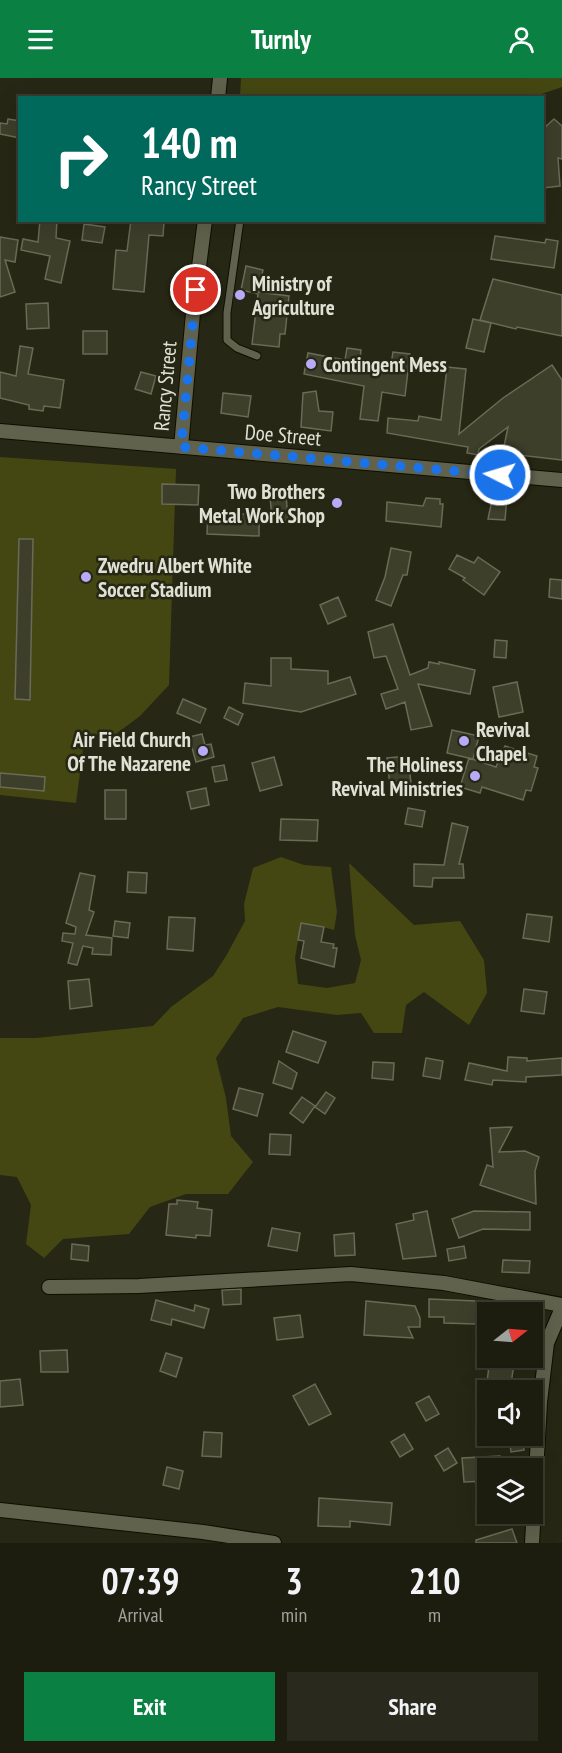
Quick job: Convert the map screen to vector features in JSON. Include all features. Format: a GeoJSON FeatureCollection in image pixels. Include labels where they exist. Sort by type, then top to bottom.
{"type":"FeatureCollection","features":[{"type":"Feature","properties":{"kind":"street"},"geometry":{"type":"LineString","coordinates":[[219,96],[220,78]]}},
{"type":"Feature","properties":{"kind":"street","name":"Rancy Street"},"geometry":{"type":"LineString","coordinates":[[181,447],[193,313],[205,222]]}},
{"type":"Feature","properties":{"kind":"street","name":"Doe Street"},"geometry":{"type":"LineString","coordinates":[[0,431],[562,480]]}},
{"type":"Feature","properties":{"kind":"street"},"geometry":{"type":"LineString","coordinates":[[49,1287],[139,1286],[351,1274],[444,1283],[562,1306],[547,1343],[540,1402],[532,1543]]}},
{"type":"Feature","properties":{"kind":"street"},"geometry":{"type":"LineString","coordinates":[[0,1510],[191,1530],[274,1543]]}},
{"type":"Feature","properties":{"kind":"lane"},"geometry":{"type":"LineString","coordinates":[[240,222],[227,313],[227,340],[237,348],[257,356]]}},
{"type":"Feature","properties":{"kind":"shaded area"},"geometry":{"type":"Polygon","coordinates":[[[241,78],[562,78],[562,87],[536,96],[240,96],[241,78]]]}},
{"type":"Feature","properties":{"kind":"shaded area","name":"Zwedru Albert White Soccer Stadium"},"geometry":{"type":"Polygon","coordinates":[[[0,457],[176,469],[169,685],[140,716],[116,734],[85,735],[76,803],[0,795],[0,457]]]}},
{"type":"Feature","properties":{"kind":"shaded area"},"geometry":{"type":"Polygon","coordinates":[[[281,857],[304,865],[331,867],[337,912],[334,930],[316,925],[300,929],[295,958],[298,984],[327,988],[355,983],[361,960],[355,935],[349,863],[414,925],[460,921],[484,960],[487,993],[469,1025],[424,992],[406,1005],[402,1033],[374,1033],[361,1013],[337,1015],[278,1007],[243,1018],[216,1058],[226,1098],[231,1136],[253,1162],[228,1194],[186,1194],[150,1207],[129,1234],[63,1239],[44,1258],[26,1244],[31,1205],[17,1177],[0,1175],[0,1038],[36,1038],[153,1026],[171,1007],[213,976],[245,921],[244,904],[253,868],[281,857]]]}},
{"type":"Feature","properties":{"kind":"building"},"geometry":{"type":"Polygon","coordinates":[[[8,119],[18,121],[18,138],[0,134],[0,123],[7,124],[8,119]]]}},
{"type":"Feature","properties":{"kind":"building"},"geometry":{"type":"Polygon","coordinates":[[[554,119],[562,126],[562,159],[558,158],[560,186],[544,188],[544,128],[554,119]]]}},
{"type":"Feature","properties":{"kind":"building"},"geometry":{"type":"Polygon","coordinates":[[[40,222],[57,222],[56,238],[70,241],[61,283],[45,279],[50,256],[21,250],[23,239],[38,242],[40,222]]]}},
{"type":"Feature","properties":{"kind":"building"},"geometry":{"type":"Polygon","coordinates":[[[131,222],[164,222],[163,236],[149,235],[144,292],[113,289],[116,250],[127,251],[131,222]]]}},
{"type":"Feature","properties":{"kind":"building"},"geometry":{"type":"Polygon","coordinates":[[[84,224],[105,227],[102,243],[82,240],[84,224]]]}},
{"type":"Feature","properties":{"kind":"building"},"geometry":{"type":"Polygon","coordinates":[[[495,236],[545,243],[546,239],[558,241],[554,268],[491,259],[495,236]]]}},
{"type":"Feature","properties":{"kind":"building"},"geometry":{"type":"Polygon","coordinates":[[[0,237],[18,240],[15,262],[5,260],[15,292],[0,297],[0,237]]]}},
{"type":"Feature","properties":{"kind":"building"},"geometry":{"type":"Polygon","coordinates":[[[246,266],[263,270],[258,292],[289,296],[285,334],[280,334],[279,347],[252,344],[258,294],[241,290],[246,266]]]}},
{"type":"Feature","properties":{"kind":"building"},"geometry":{"type":"Polygon","coordinates":[[[493,279],[562,295],[562,336],[517,327],[516,329],[480,320],[493,279]]]}},
{"type":"Feature","properties":{"kind":"building"},"geometry":{"type":"Polygon","coordinates":[[[48,303],[49,328],[27,329],[26,304],[48,303]]]}},
{"type":"Feature","properties":{"kind":"building"},"geometry":{"type":"Polygon","coordinates":[[[473,319],[491,323],[484,352],[466,348],[473,319]]]}},
{"type":"Feature","properties":{"kind":"building"},"geometry":{"type":"Polygon","coordinates":[[[83,331],[107,331],[107,354],[83,354],[83,331]]]}},
{"type":"Feature","properties":{"kind":"building"},"geometry":{"type":"Polygon","coordinates":[[[20,346],[33,348],[28,374],[64,380],[60,408],[44,406],[43,411],[29,409],[29,405],[0,398],[0,372],[16,376],[20,346]]]}},
{"type":"Feature","properties":{"kind":"building"},"geometry":{"type":"Polygon","coordinates":[[[347,348],[361,350],[360,359],[391,364],[393,352],[410,354],[405,396],[382,392],[378,421],[360,419],[364,386],[304,374],[308,353],[345,360],[347,348]]]}},
{"type":"Feature","properties":{"kind":"building"},"geometry":{"type":"Polygon","coordinates":[[[552,365],[562,380],[562,460],[519,455],[518,459],[502,456],[508,427],[479,449],[478,455],[467,453],[468,447],[387,433],[388,418],[418,421],[419,416],[441,420],[447,367],[466,369],[459,434],[503,398],[552,365]]]}},
{"type":"Feature","properties":{"kind":"building"},"geometry":{"type":"Polygon","coordinates":[[[141,372],[156,376],[151,394],[135,389],[141,372]]]}},
{"type":"Feature","properties":{"kind":"building"},"geometry":{"type":"Polygon","coordinates":[[[316,391],[319,411],[333,412],[331,431],[301,427],[303,393],[316,391]]]}},
{"type":"Feature","properties":{"kind":"building"},"geometry":{"type":"Polygon","coordinates":[[[223,393],[251,396],[248,417],[221,413],[223,393]]]}},
{"type":"Feature","properties":{"kind":"building"},"geometry":{"type":"Polygon","coordinates":[[[162,484],[199,485],[198,505],[162,504],[162,484]]]}},
{"type":"Feature","properties":{"kind":"building"},"geometry":{"type":"Polygon","coordinates":[[[286,494],[288,520],[272,521],[270,495],[286,494]]]}},
{"type":"Feature","properties":{"kind":"building"},"geometry":{"type":"Polygon","coordinates":[[[493,495],[507,497],[505,520],[488,519],[493,495]]]}},
{"type":"Feature","properties":{"kind":"building"},"geometry":{"type":"Polygon","coordinates":[[[426,498],[440,499],[440,504],[443,504],[441,527],[386,521],[387,502],[423,506],[426,498]]]}},
{"type":"Feature","properties":{"kind":"building"},"geometry":{"type":"Polygon","coordinates":[[[208,512],[259,515],[259,536],[207,534],[208,512]]]}},
{"type":"Feature","properties":{"kind":"building"},"geometry":{"type":"Polygon","coordinates":[[[19,539],[33,539],[30,700],[15,699],[19,539]]]}},
{"type":"Feature","properties":{"kind":"building"},"geometry":{"type":"Polygon","coordinates":[[[391,548],[411,552],[407,575],[403,575],[391,606],[376,600],[385,577],[391,548]]]}},
{"type":"Feature","properties":{"kind":"building"},"geometry":{"type":"Polygon","coordinates":[[[457,555],[474,563],[478,557],[500,572],[484,595],[463,580],[465,578],[449,569],[457,555]]]}},
{"type":"Feature","properties":{"kind":"building"},"geometry":{"type":"Polygon","coordinates":[[[550,579],[562,580],[562,599],[549,597],[550,579]]]}},
{"type":"Feature","properties":{"kind":"building"},"geometry":{"type":"Polygon","coordinates":[[[338,597],[346,616],[328,624],[320,605],[338,597]]]}},
{"type":"Feature","properties":{"kind":"building"},"geometry":{"type":"Polygon","coordinates":[[[393,624],[410,675],[428,668],[429,662],[475,670],[470,694],[418,684],[432,726],[411,730],[405,702],[386,709],[381,694],[398,689],[386,656],[374,658],[368,632],[393,624]]]}},
{"type":"Feature","properties":{"kind":"building"},"geometry":{"type":"Polygon","coordinates":[[[495,640],[507,641],[506,658],[494,657],[495,640]]]}},
{"type":"Feature","properties":{"kind":"building"},"geometry":{"type":"Polygon","coordinates":[[[271,658],[291,658],[291,669],[328,671],[328,684],[350,677],[356,694],[301,712],[243,703],[245,683],[271,686],[271,658]]]}},
{"type":"Feature","properties":{"kind":"building"},"geometry":{"type":"Polygon","coordinates":[[[517,682],[523,712],[499,717],[493,687],[517,682]]]}},
{"type":"Feature","properties":{"kind":"building"},"geometry":{"type":"Polygon","coordinates":[[[183,699],[206,709],[200,723],[177,713],[183,699]]]}},
{"type":"Feature","properties":{"kind":"building"},"geometry":{"type":"Polygon","coordinates":[[[229,707],[243,714],[238,725],[224,718],[229,707]]]}},
{"type":"Feature","properties":{"kind":"building","name":"Revival Chapel"},"geometry":{"type":"Polygon","coordinates":[[[452,730],[479,736],[473,759],[447,753],[452,730]]]}},
{"type":"Feature","properties":{"kind":"building","name":"Air Field Church Of The Nazarene"},"geometry":{"type":"Polygon","coordinates":[[[202,734],[205,745],[211,744],[214,757],[196,762],[189,737],[202,734]]]}},
{"type":"Feature","properties":{"kind":"building"},"geometry":{"type":"Polygon","coordinates":[[[505,746],[537,756],[534,767],[538,768],[531,791],[526,790],[523,800],[482,787],[480,793],[460,787],[469,758],[496,767],[505,746]]]}},
{"type":"Feature","properties":{"kind":"building"},"geometry":{"type":"Polygon","coordinates":[[[408,756],[411,783],[390,786],[387,758],[408,756]]]}},
{"type":"Feature","properties":{"kind":"building"},"geometry":{"type":"Polygon","coordinates":[[[274,757],[282,785],[260,791],[252,763],[274,757]]]}},
{"type":"Feature","properties":{"kind":"building"},"geometry":{"type":"Polygon","coordinates":[[[224,765],[227,780],[215,782],[212,767],[224,765]]]}},
{"type":"Feature","properties":{"kind":"building"},"geometry":{"type":"Polygon","coordinates":[[[0,773],[45,777],[44,791],[0,787],[0,773]]]}},
{"type":"Feature","properties":{"kind":"building"},"geometry":{"type":"Polygon","coordinates":[[[206,788],[209,805],[191,809],[187,792],[206,788]]]}},
{"type":"Feature","properties":{"kind":"building"},"geometry":{"type":"Polygon","coordinates":[[[105,790],[126,790],[126,819],[105,819],[105,790]]]}},
{"type":"Feature","properties":{"kind":"building"},"geometry":{"type":"Polygon","coordinates":[[[408,808],[425,811],[422,827],[405,824],[408,808]]]}},
{"type":"Feature","properties":{"kind":"building"},"geometry":{"type":"Polygon","coordinates":[[[281,819],[318,820],[317,841],[280,840],[281,819]]]}},
{"type":"Feature","properties":{"kind":"building"},"geometry":{"type":"Polygon","coordinates":[[[452,823],[468,827],[459,864],[463,864],[464,878],[433,878],[432,887],[414,886],[414,864],[444,865],[452,823]]]}},
{"type":"Feature","properties":{"kind":"building"},"geometry":{"type":"Polygon","coordinates":[[[128,872],[147,873],[146,893],[127,892],[128,872]]]}},
{"type":"Feature","properties":{"kind":"building"},"geometry":{"type":"Polygon","coordinates":[[[80,873],[95,876],[89,910],[94,912],[86,935],[112,938],[111,955],[92,954],[93,948],[83,946],[77,965],[68,963],[73,943],[62,941],[63,933],[75,934],[76,927],[66,923],[80,873]]]}},
{"type":"Feature","properties":{"kind":"building"},"geometry":{"type":"Polygon","coordinates":[[[527,914],[552,917],[549,942],[523,938],[527,914]]]}},
{"type":"Feature","properties":{"kind":"building"},"geometry":{"type":"Polygon","coordinates":[[[169,917],[195,918],[193,951],[167,949],[169,917]]]}},
{"type":"Feature","properties":{"kind":"building"},"geometry":{"type":"Polygon","coordinates":[[[115,921],[130,923],[128,938],[113,936],[115,921]]]}},
{"type":"Feature","properties":{"kind":"building"},"geometry":{"type":"Polygon","coordinates":[[[301,923],[324,927],[321,942],[334,944],[333,948],[337,948],[334,967],[301,958],[304,941],[298,940],[301,923]]]}},
{"type":"Feature","properties":{"kind":"building"},"geometry":{"type":"Polygon","coordinates":[[[89,979],[92,1006],[70,1009],[68,981],[89,979]]]}},
{"type":"Feature","properties":{"kind":"building"},"geometry":{"type":"Polygon","coordinates":[[[524,989],[547,992],[544,1014],[521,1011],[524,989]]]}},
{"type":"Feature","properties":{"kind":"building"},"geometry":{"type":"Polygon","coordinates":[[[293,1031],[326,1042],[318,1063],[286,1052],[293,1031]]]}},
{"type":"Feature","properties":{"kind":"building"},"geometry":{"type":"Polygon","coordinates":[[[508,1057],[527,1058],[527,1061],[562,1058],[562,1075],[526,1077],[526,1082],[493,1080],[492,1085],[465,1080],[469,1063],[507,1071],[508,1057]]]}},
{"type":"Feature","properties":{"kind":"building"},"geometry":{"type":"Polygon","coordinates":[[[426,1058],[443,1061],[440,1079],[423,1076],[426,1058]]]}},
{"type":"Feature","properties":{"kind":"building"},"geometry":{"type":"Polygon","coordinates":[[[279,1061],[297,1073],[292,1089],[273,1083],[279,1061]]]}},
{"type":"Feature","properties":{"kind":"building"},"geometry":{"type":"Polygon","coordinates":[[[373,1062],[394,1063],[393,1080],[372,1078],[373,1062]]]}},
{"type":"Feature","properties":{"kind":"building"},"geometry":{"type":"Polygon","coordinates":[[[239,1088],[263,1094],[257,1116],[233,1109],[239,1088]]]}},
{"type":"Feature","properties":{"kind":"building"},"geometry":{"type":"Polygon","coordinates":[[[326,1092],[335,1098],[325,1114],[315,1107],[326,1092]]]}},
{"type":"Feature","properties":{"kind":"building"},"geometry":{"type":"Polygon","coordinates":[[[302,1097],[315,1106],[303,1123],[290,1113],[302,1097]]]}},
{"type":"Feature","properties":{"kind":"building"},"geometry":{"type":"Polygon","coordinates":[[[512,1127],[499,1152],[525,1151],[539,1157],[535,1171],[536,1204],[480,1185],[487,1165],[493,1167],[490,1128],[512,1127]]]}},
{"type":"Feature","properties":{"kind":"building"},"geometry":{"type":"Polygon","coordinates":[[[270,1134],[291,1135],[290,1155],[269,1154],[270,1134]]]}},
{"type":"Feature","properties":{"kind":"building"},"geometry":{"type":"Polygon","coordinates":[[[177,1200],[198,1202],[197,1208],[212,1210],[210,1236],[196,1235],[196,1238],[166,1235],[169,1204],[177,1204],[177,1200]]]}},
{"type":"Feature","properties":{"kind":"building"},"geometry":{"type":"Polygon","coordinates":[[[427,1211],[436,1256],[403,1259],[396,1224],[414,1220],[413,1214],[427,1211]]]}},
{"type":"Feature","properties":{"kind":"building"},"geometry":{"type":"Polygon","coordinates":[[[474,1211],[530,1212],[530,1230],[483,1229],[459,1238],[452,1219],[474,1211]]]}},
{"type":"Feature","properties":{"kind":"building"},"geometry":{"type":"Polygon","coordinates":[[[272,1228],[300,1233],[297,1251],[268,1246],[272,1228]]]}},
{"type":"Feature","properties":{"kind":"building"},"geometry":{"type":"Polygon","coordinates":[[[354,1233],[355,1255],[335,1256],[334,1235],[354,1233]]]}},
{"type":"Feature","properties":{"kind":"building"},"geometry":{"type":"Polygon","coordinates":[[[72,1244],[89,1246],[88,1261],[71,1259],[72,1244]]]}},
{"type":"Feature","properties":{"kind":"building"},"geometry":{"type":"Polygon","coordinates":[[[464,1246],[466,1258],[449,1261],[447,1249],[464,1246]]]}},
{"type":"Feature","properties":{"kind":"building"},"geometry":{"type":"Polygon","coordinates":[[[503,1260],[530,1261],[529,1273],[502,1272],[503,1260]]]}},
{"type":"Feature","properties":{"kind":"building"},"geometry":{"type":"Polygon","coordinates":[[[241,1289],[241,1304],[223,1305],[222,1290],[241,1289]]]}},
{"type":"Feature","properties":{"kind":"building"},"geometry":{"type":"Polygon","coordinates":[[[429,1299],[476,1301],[476,1324],[444,1323],[444,1317],[429,1317],[429,1299]]]}},
{"type":"Feature","properties":{"kind":"building"},"geometry":{"type":"Polygon","coordinates":[[[156,1300],[194,1311],[195,1305],[209,1309],[204,1328],[172,1319],[171,1325],[151,1320],[156,1300]]]}},
{"type":"Feature","properties":{"kind":"building"},"geometry":{"type":"Polygon","coordinates":[[[366,1301],[415,1306],[420,1318],[420,1327],[408,1327],[413,1338],[364,1335],[366,1301]]]}},
{"type":"Feature","properties":{"kind":"building"},"geometry":{"type":"Polygon","coordinates":[[[300,1315],[303,1337],[277,1340],[274,1318],[300,1315]]]}},
{"type":"Feature","properties":{"kind":"building"},"geometry":{"type":"Polygon","coordinates":[[[67,1350],[68,1372],[41,1372],[40,1351],[67,1350]]]}},
{"type":"Feature","properties":{"kind":"building"},"geometry":{"type":"Polygon","coordinates":[[[166,1353],[182,1358],[176,1377],[160,1371],[166,1353]]]}},
{"type":"Feature","properties":{"kind":"building"},"geometry":{"type":"Polygon","coordinates":[[[489,1368],[513,1368],[512,1380],[487,1380],[489,1368]]]}},
{"type":"Feature","properties":{"kind":"building"},"geometry":{"type":"Polygon","coordinates":[[[20,1379],[23,1405],[0,1407],[0,1381],[20,1379]]]}},
{"type":"Feature","properties":{"kind":"building"},"geometry":{"type":"Polygon","coordinates":[[[315,1384],[331,1414],[309,1425],[293,1396],[315,1384]]]}},
{"type":"Feature","properties":{"kind":"building"},"geometry":{"type":"Polygon","coordinates":[[[429,1396],[439,1414],[426,1421],[416,1403],[429,1396]]]}},
{"type":"Feature","properties":{"kind":"building"},"geometry":{"type":"Polygon","coordinates":[[[204,1432],[222,1433],[221,1457],[202,1456],[204,1432]]]}},
{"type":"Feature","properties":{"kind":"building"},"geometry":{"type":"Polygon","coordinates":[[[404,1434],[413,1449],[400,1457],[391,1442],[404,1434]]]}},
{"type":"Feature","properties":{"kind":"building"},"geometry":{"type":"Polygon","coordinates":[[[510,1446],[523,1446],[524,1450],[511,1452],[510,1446]]]}},
{"type":"Feature","properties":{"kind":"building"},"geometry":{"type":"Polygon","coordinates":[[[448,1448],[457,1463],[444,1471],[435,1456],[448,1448]]]}},
{"type":"Feature","properties":{"kind":"building"},"geometry":{"type":"Polygon","coordinates":[[[500,1456],[500,1458],[477,1458],[477,1481],[464,1482],[462,1458],[500,1456]]]}},
{"type":"Feature","properties":{"kind":"building"},"geometry":{"type":"Polygon","coordinates":[[[167,1467],[183,1471],[179,1489],[163,1485],[167,1467]]]}},
{"type":"Feature","properties":{"kind":"building"},"geometry":{"type":"Polygon","coordinates":[[[319,1498],[392,1503],[390,1525],[350,1521],[350,1527],[318,1526],[319,1498]]]}},
{"type":"Feature","properties":{"kind":"building"},"geometry":{"type":"Polygon","coordinates":[[[512,1529],[517,1543],[476,1543],[476,1540],[512,1529]]]}},
{"type":"Feature","properties":{"kind":"place","name":"Ministry of Agriculture"},"geometry":{"type":"Point","coordinates":[240,295]}},
{"type":"Feature","properties":{"kind":"place","name":"Contingent Mess"},"geometry":{"type":"Point","coordinates":[311,364]}},
{"type":"Feature","properties":{"kind":"place","name":"Two Brothers Metal Work Shop"},"geometry":{"type":"Point","coordinates":[337,503]}},
{"type":"Feature","properties":{"kind":"place","name":"Zwedru Albert White Soccer Stadium"},"geometry":{"type":"Point","coordinates":[86,577]}},
{"type":"Feature","properties":{"kind":"place","name":"Revival Chapel"},"geometry":{"type":"Point","coordinates":[464,741]}},
{"type":"Feature","properties":{"kind":"place","name":"Air Field Church Of The Nazarene"},"geometry":{"type":"Point","coordinates":[203,751]}},
{"type":"Feature","properties":{"kind":"place","name":"The Holiness Revival Ministries"},"geometry":{"type":"Point","coordinates":[475,776]}},
{"type":"Feature","properties":{"kind":"route"},"geometry":{"type":"LineString","coordinates":[[196,290],[181,447],[500,475]]}}]}
